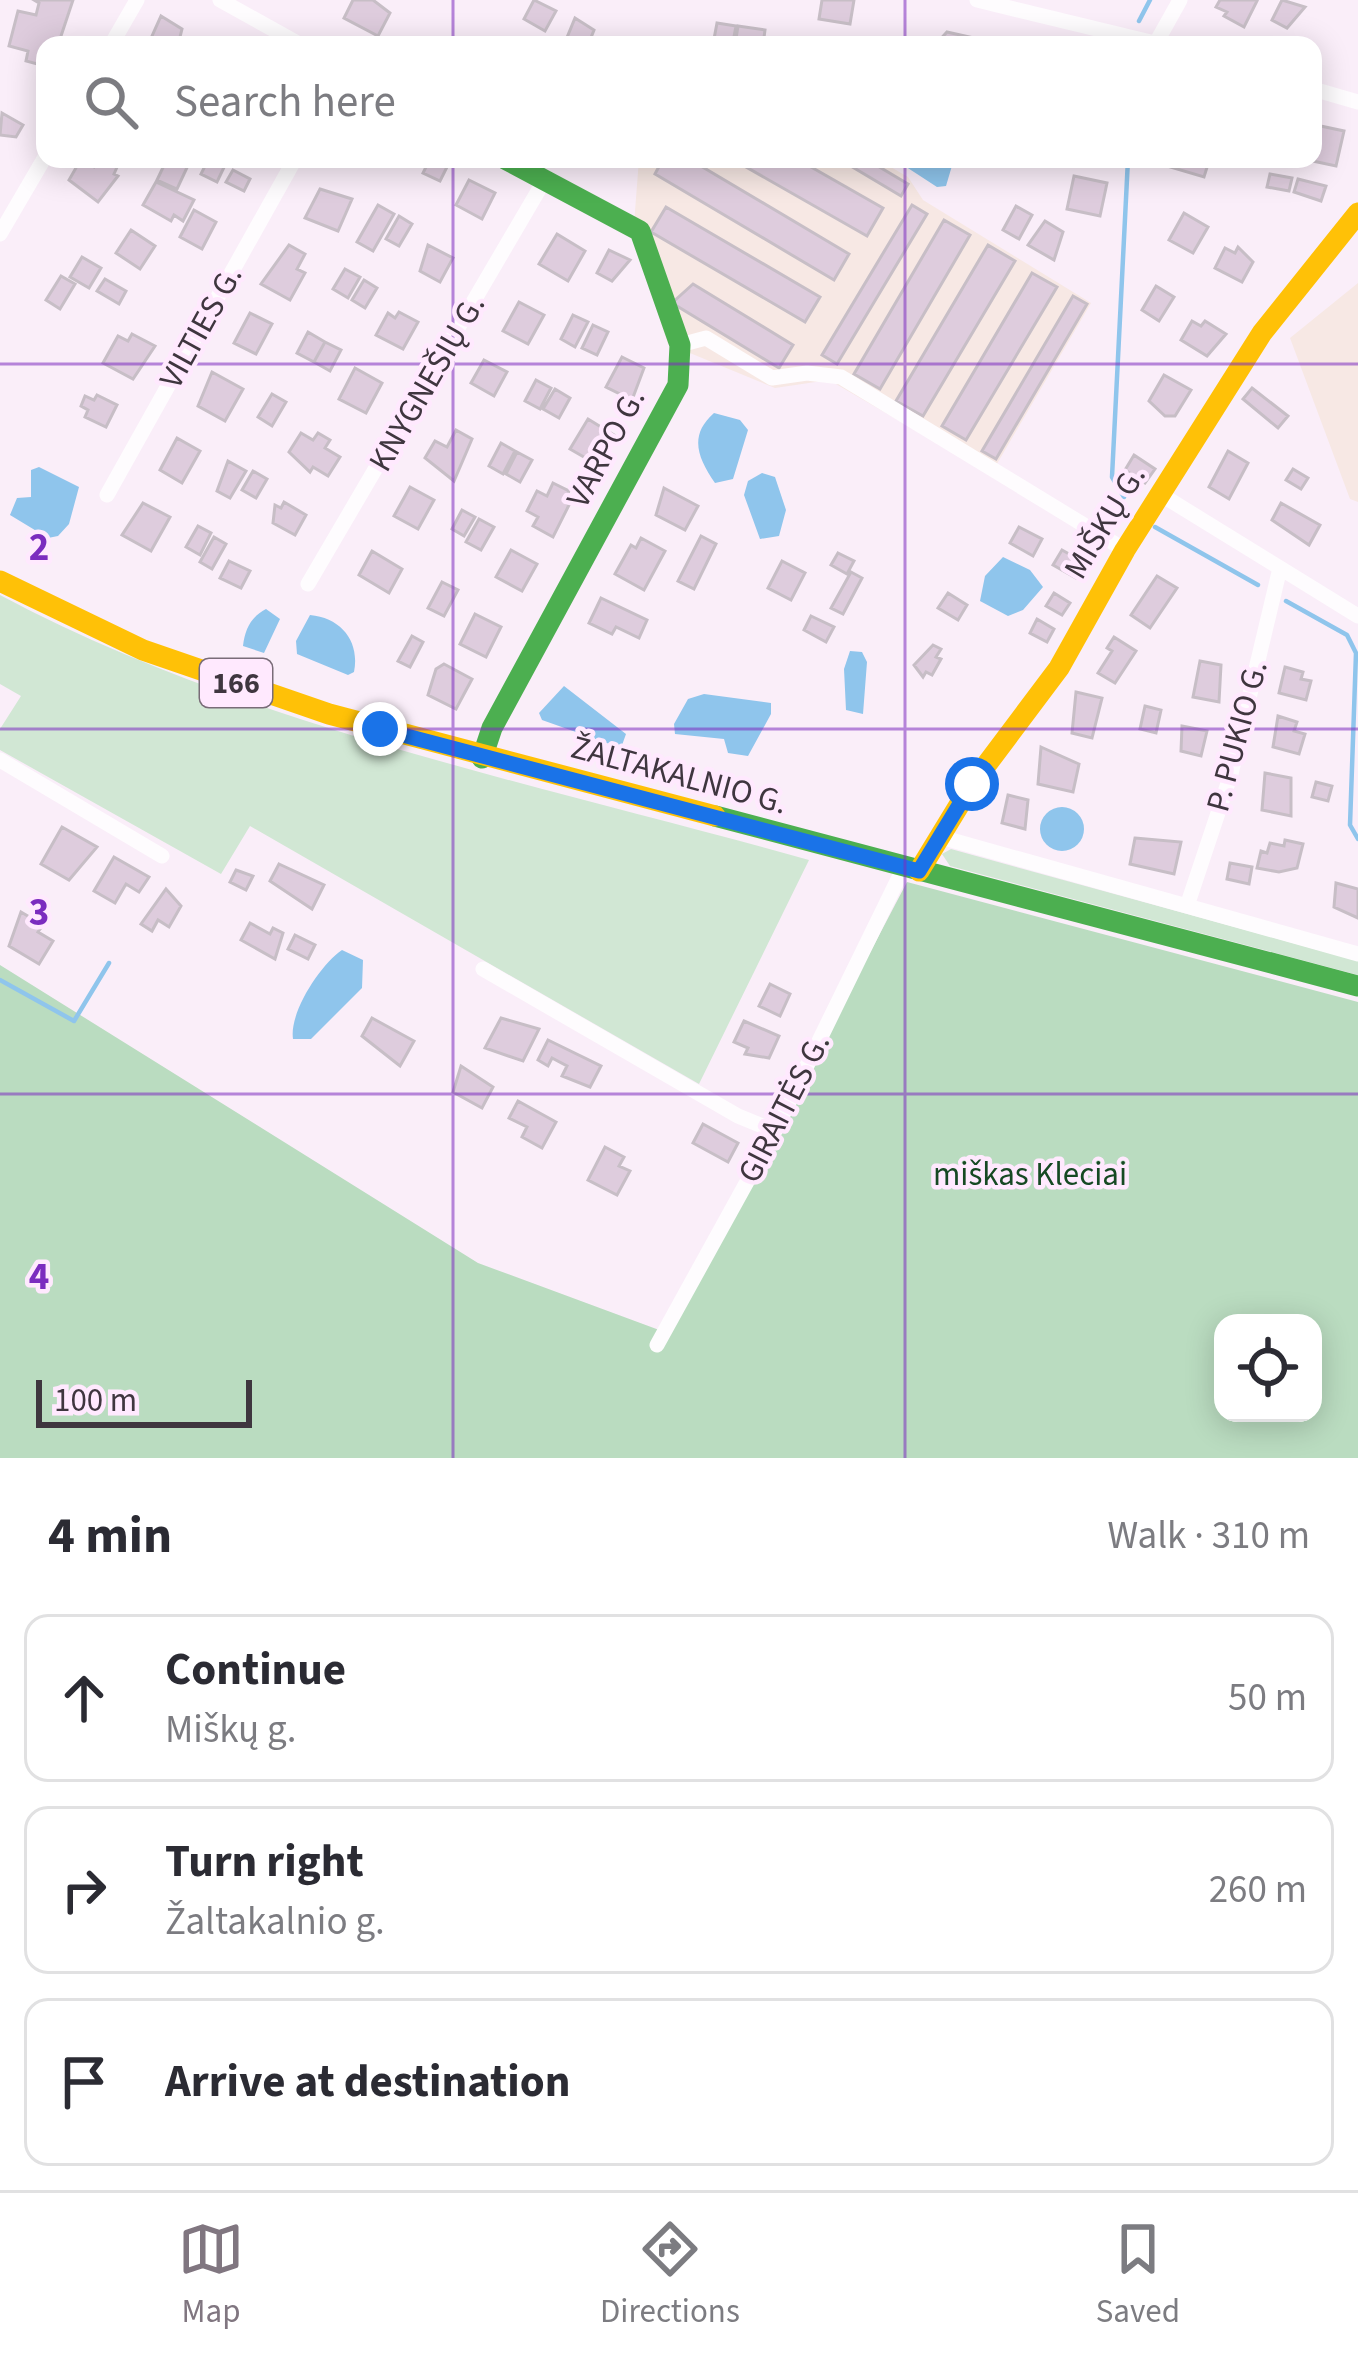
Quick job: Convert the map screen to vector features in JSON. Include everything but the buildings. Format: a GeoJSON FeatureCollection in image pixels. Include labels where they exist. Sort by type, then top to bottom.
{"type":"FeatureCollection","features":[{"type":"Feature","properties":{"kind":"street"},"geometry":{"type":"LineString","coordinates":[[115,36],[137,0]]}},
{"type":"Feature","properties":{"kind":"street"},"geometry":{"type":"LineString","coordinates":[[220,0],[285,36]]}},
{"type":"Feature","properties":{"kind":"street"},"geometry":{"type":"LineString","coordinates":[[977,0],[1127,36]]}},
{"type":"Feature","properties":{"kind":"street"},"geometry":{"type":"LineString","coordinates":[[1164,36],[1180,0]]}},
{"type":"Feature","properties":{"kind":"street"},"geometry":{"type":"LineString","coordinates":[[1322,92],[1358,102]]}},
{"type":"Feature","properties":{"kind":"street"},"geometry":{"type":"LineString","coordinates":[[0,234],[39,168]]}},
{"type":"Feature","properties":{"kind":"street","name":"VILTIES G."},"geometry":{"type":"LineString","coordinates":[[106,495],[290,168]]}},
{"type":"Feature","properties":{"kind":"street","name":"VARPO G."},"geometry":{"type":"LineString","coordinates":[[482,758],[492,728],[679,385],[680,345],[640,231],[521,168]]}},
{"type":"Feature","properties":{"kind":"street","name":"KNYGNEŠIŲ G."},"geometry":{"type":"LineString","coordinates":[[308,584],[544,181]]}},
{"type":"Feature","properties":{"kind":"street","name":"MIŠKŲ G."},"geometry":{"type":"LineString","coordinates":[[912,869],[1059,668],[1125,550],[1262,333],[1358,213]]}},
{"type":"Feature","properties":{"kind":"street"},"geometry":{"type":"LineString","coordinates":[[680,345],[706,338],[772,379],[807,373],[841,377],[1125,550]]}},
{"type":"Feature","properties":{"kind":"street"},"geometry":{"type":"LineString","coordinates":[[1160,494],[1358,616]]}},
{"type":"Feature","properties":{"kind":"street","name":"P. PUKIO G."},"geometry":{"type":"LineString","coordinates":[[1188,903],[1231,774],[1280,568]]}},
{"type":"Feature","properties":{"kind":"street","name":"ŽALTAKALNIO G."},"geometry":{"type":"LineString","coordinates":[[0,581],[177,662],[329,714],[1358,986]]}},
{"type":"Feature","properties":{"kind":"street"},"geometry":{"type":"LineString","coordinates":[[0,760],[162,856]]}},
{"type":"Feature","properties":{"kind":"street"},"geometry":{"type":"LineString","coordinates":[[937,836],[1358,953]]}},
{"type":"Feature","properties":{"kind":"street","name":"GIRAITĖS G."},"geometry":{"type":"LineString","coordinates":[[657,1345],[912,869]]}},
{"type":"Feature","properties":{"kind":"street"},"geometry":{"type":"LineString","coordinates":[[483,969],[738,1116],[775,1130]]}},
{"type":"Feature","properties":{"kind":"shaded area"},"geometry":{"type":"Polygon","coordinates":[[[638,168],[892,168],[908,177],[923,200],[1091,303],[991,474],[829,380],[775,388],[668,344],[633,237],[638,168]]]}},
{"type":"Feature","properties":{"kind":"shaded area"},"geometry":{"type":"Polygon","coordinates":[[[1358,283],[1358,502],[1350,499],[1290,338],[1358,283]]]}},
{"type":"Feature","properties":{"kind":"green space"},"geometry":{"type":"Polygon","coordinates":[[[0,595],[93,641],[293,716],[396,749],[809,860],[699,1084],[250,826],[221,874],[0,750],[0,729],[21,696],[0,684],[0,595]]]}},
{"type":"Feature","properties":{"kind":"green space"},"geometry":{"type":"Polygon","coordinates":[[[951,849],[1358,961],[1358,975],[950,866],[942,854],[951,849]]]}},
{"type":"Feature","properties":{"kind":"green space","name":"miškas Kleciai"},"geometry":{"type":"Polygon","coordinates":[[[907,882],[1358,1002],[1358,1458],[0,1458],[0,965],[478,1263],[670,1334],[907,882]]]}},
{"type":"Feature","properties":{"kind":"water"},"geometry":{"type":"Polygon","coordinates":[[[908,168],[951,168],[946,186],[937,187],[908,168]]]}},
{"type":"Feature","properties":{"kind":"water"},"geometry":{"type":"Polygon","coordinates":[[[714,413],[740,420],[748,430],[733,479],[715,483],[698,446],[701,430],[714,413]]]}},
{"type":"Feature","properties":{"kind":"water"},"geometry":{"type":"Polygon","coordinates":[[[39,467],[79,487],[69,524],[58,536],[48,538],[10,515],[17,498],[31,497],[31,470],[39,467]]]}},
{"type":"Feature","properties":{"kind":"water"},"geometry":{"type":"Polygon","coordinates":[[[762,473],[775,477],[786,510],[779,536],[760,539],[744,495],[748,481],[762,473]]]}},
{"type":"Feature","properties":{"kind":"water"},"geometry":{"type":"Polygon","coordinates":[[[1003,557],[1030,570],[1043,587],[1023,610],[1008,616],[980,601],[985,576],[1003,557]]]}},
{"type":"Feature","properties":{"kind":"water"},"geometry":{"type":"Polygon","coordinates":[[[266,609],[280,619],[264,653],[243,646],[250,624],[266,609]]]}},
{"type":"Feature","properties":{"kind":"water"},"geometry":{"type":"Polygon","coordinates":[[[310,615],[331,621],[346,633],[354,651],[354,672],[348,675],[297,654],[296,641],[310,615]]]}},
{"type":"Feature","properties":{"kind":"water"},"geometry":{"type":"Polygon","coordinates":[[[850,651],[862,652],[867,662],[863,714],[846,710],[844,669],[850,651]]]}},
{"type":"Feature","properties":{"kind":"water"},"geometry":{"type":"Polygon","coordinates":[[[564,686],[626,734],[621,748],[542,720],[539,713],[564,686]]]}},
{"type":"Feature","properties":{"kind":"water"},"geometry":{"type":"Polygon","coordinates":[[[704,694],[771,703],[771,714],[748,756],[728,753],[724,739],[675,734],[674,724],[688,699],[704,694]]]}},
{"type":"Feature","properties":{"kind":"water"},"geometry":{"type":"Polygon","coordinates":[[[1062,807],[1078,813],[1084,829],[1078,845],[1062,851],[1046,845],[1040,829],[1046,813],[1062,807]]]}},
{"type":"Feature","properties":{"kind":"water"},"geometry":{"type":"Polygon","coordinates":[[[342,950],[363,960],[362,988],[311,1039],[293,1039],[296,1016],[308,990],[342,950]]]}},
{"type":"Feature","properties":{"kind":"waterway"},"geometry":{"type":"LineString","coordinates":[[1139,21],[1150,0]]}},
{"type":"Feature","properties":{"kind":"waterway"},"geometry":{"type":"LineString","coordinates":[[1124,497],[1112,477],[1128,168]]}},
{"type":"Feature","properties":{"kind":"waterway"},"geometry":{"type":"LineString","coordinates":[[1155,527],[1258,585]]}},
{"type":"Feature","properties":{"kind":"waterway"},"geometry":{"type":"LineString","coordinates":[[1286,601],[1347,635],[1356,653],[1350,825],[1358,839]]}},
{"type":"Feature","properties":{"kind":"waterway"},"geometry":{"type":"LineString","coordinates":[[0,980],[74,1021],[109,963]]}},
{"type":"Feature","properties":{"kind":"traffic: fast"},"geometry":{"type":"LineString","coordinates":[[482,758],[492,728],[678,385],[680,345],[640,231],[522,168]]}},
{"type":"Feature","properties":{"kind":"traffic: fast"},"geometry":{"type":"LineString","coordinates":[[715,816],[1358,986]]}},
{"type":"Feature","properties":{"kind":"traffic: slow"},"geometry":{"type":"LineString","coordinates":[[919,871],[972,784],[1059,668],[1125,550],[1262,333],[1358,213]]}},
{"type":"Feature","properties":{"kind":"traffic: slow"},"geometry":{"type":"LineString","coordinates":[[0,581],[143,650],[329,714],[715,816]]}},
{"type":"Feature","properties":{"kind":"route"},"geometry":{"type":"LineString","coordinates":[[380,729],[919,871],[972,784]]}}]}
